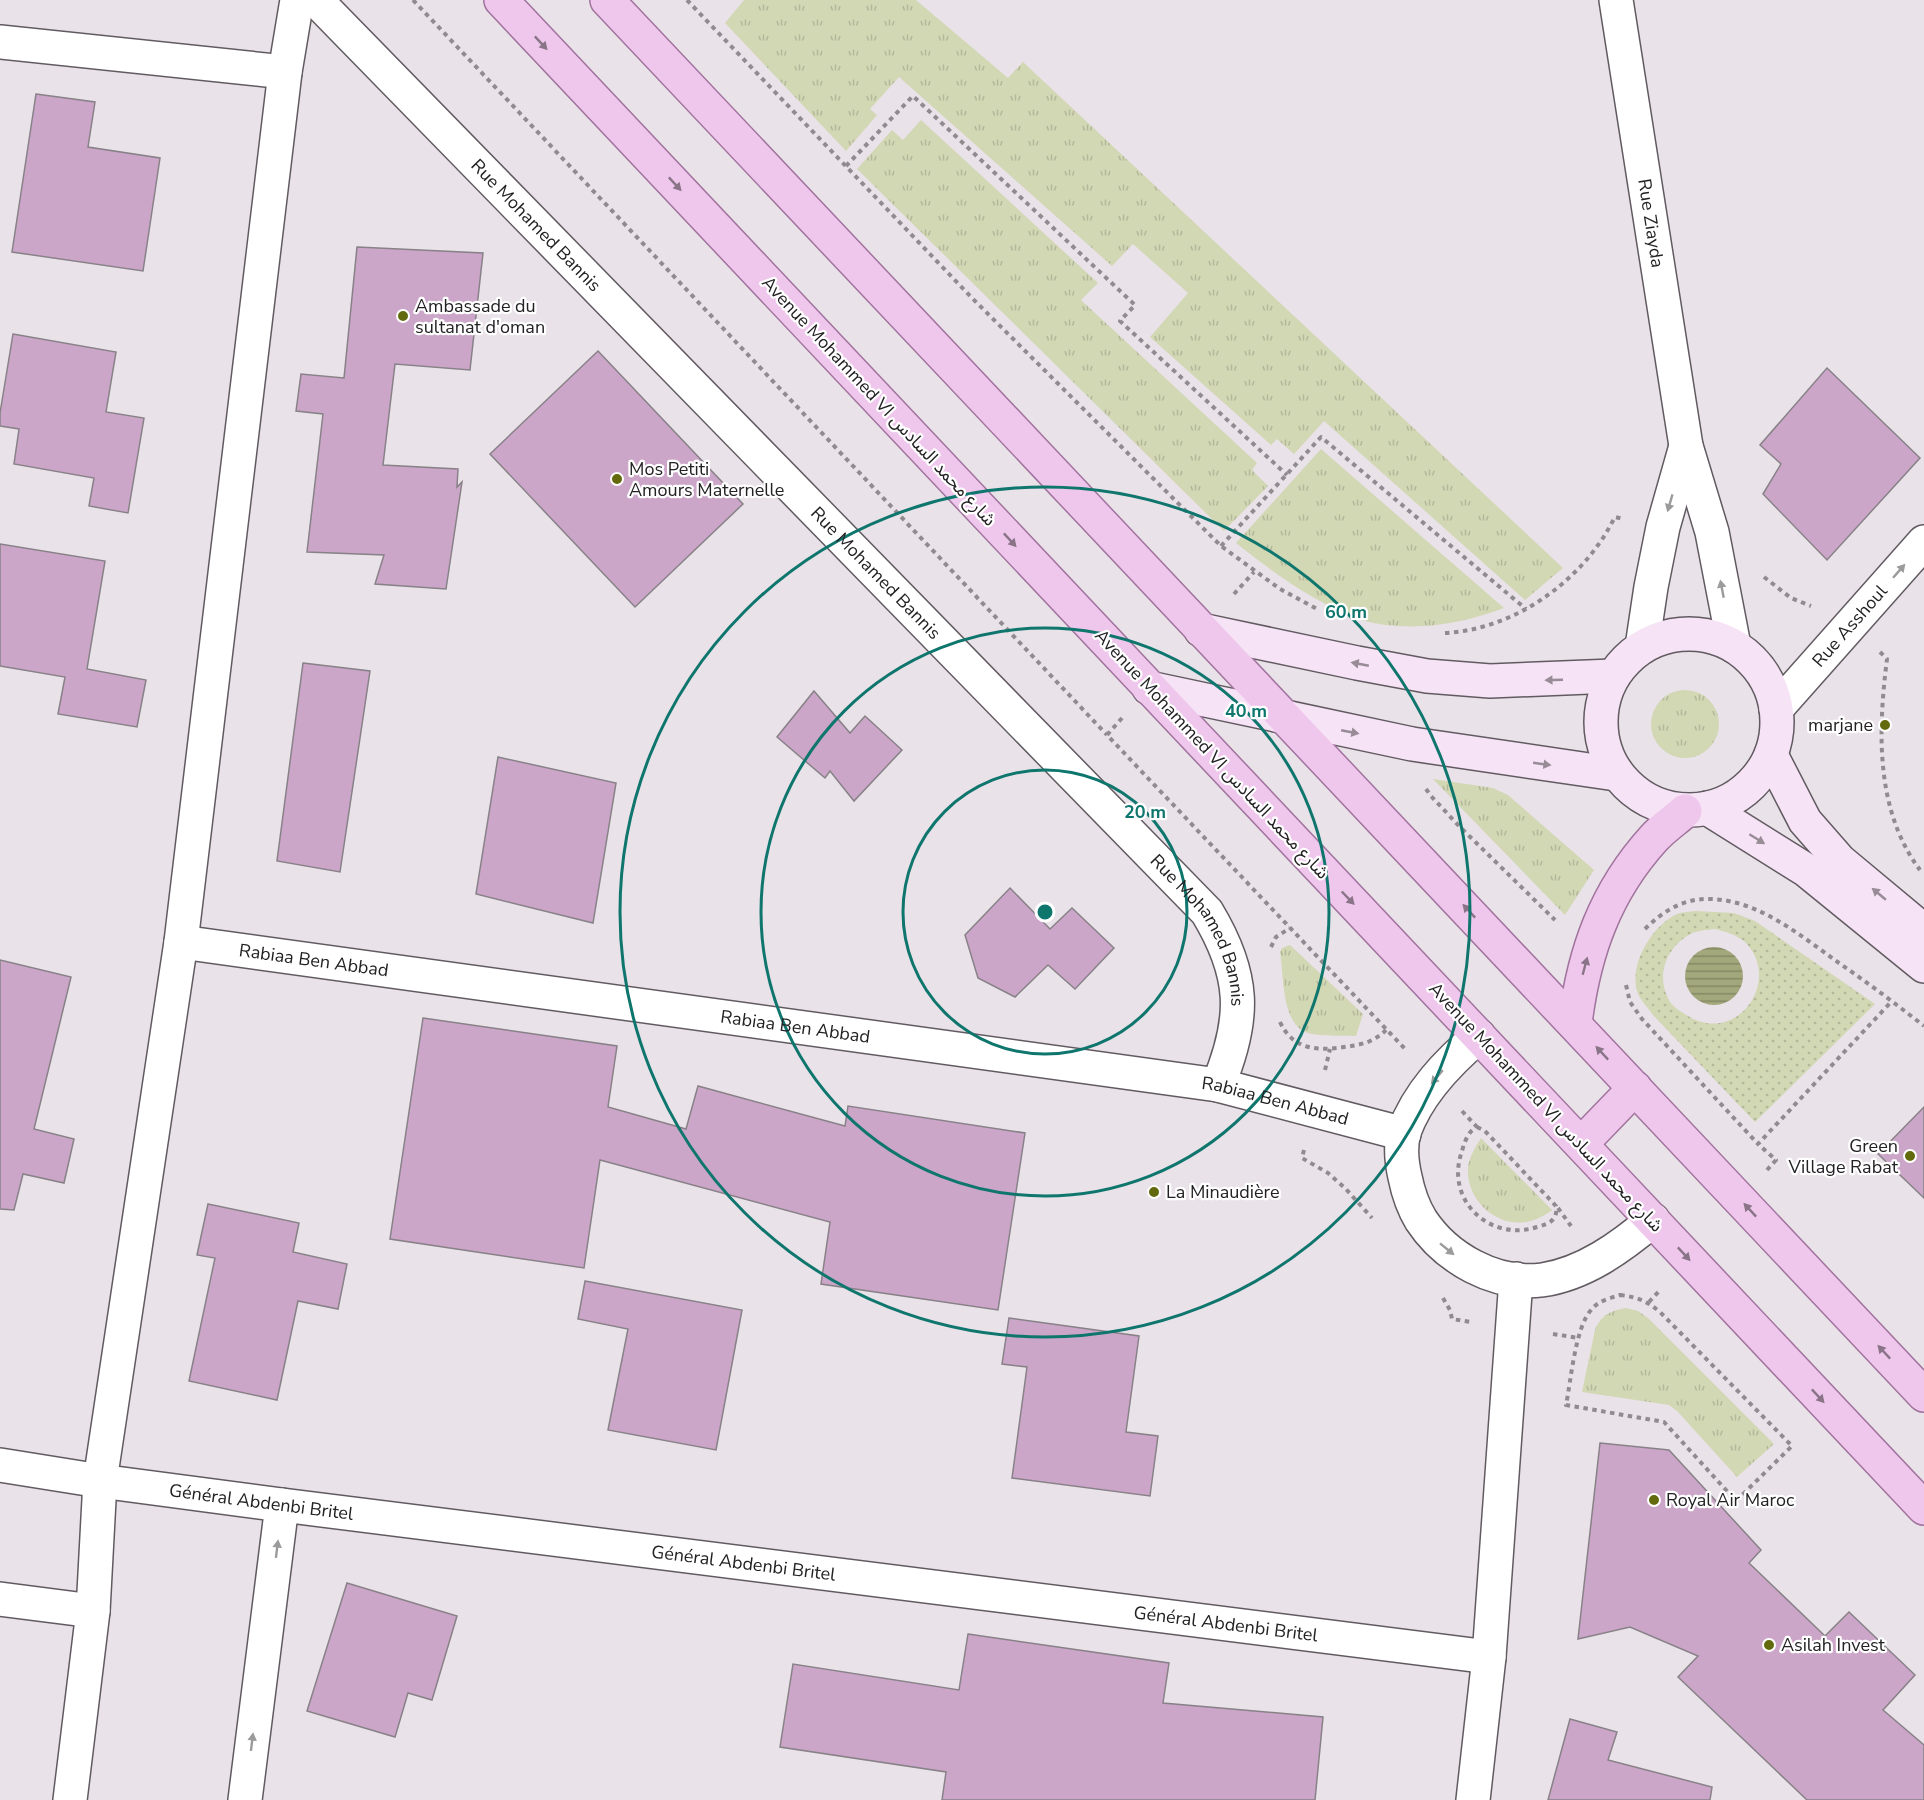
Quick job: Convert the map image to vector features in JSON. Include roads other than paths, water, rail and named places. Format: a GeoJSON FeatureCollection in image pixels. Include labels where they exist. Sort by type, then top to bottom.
{"type":"FeatureCollection","features":[{"type":"Feature","properties":{"kind":"main road","name":"Avenue Mohammed VI شارع محمد السادس"},"geometry":{"type":"LineString","coordinates":[[501,0],[1924,1508]]}},
{"type":"Feature","properties":{"kind":"main road"},"geometry":{"type":"LineString","coordinates":[[607,0],[1924,1395]]}},
{"type":"Feature","properties":{"kind":"main road"},"geometry":{"type":"LineString","coordinates":[[1201,630],[1427,676],[1490,681],[1612,676]]}},
{"type":"Feature","properties":{"kind":"main road"},"geometry":{"type":"LineString","coordinates":[[1575,1023],[1580,984],[1591,945],[1607,906],[1629,870],[1654,837],[1696,810],[1727,802],[1746,790],[1760,774],[1771,755],[1777,732],[1776,709],[1769,684],[1754,662],[1734,646],[1704,635],[1671,635],[1642,647],[1625,660],[1612,676],[1601,708],[1602,743],[1616,774],[1635,793],[1659,806],[1696,810],[1806,870],[1924,966]]}},
{"type":"Feature","properties":{"kind":"main road"},"geometry":{"type":"LineString","coordinates":[[1149,688],[1412,744],[1616,774]]}},
{"type":"Feature","properties":{"kind":"main road"},"geometry":{"type":"LineString","coordinates":[[1771,755],[1805,820],[1840,861],[1924,931]]}},
{"type":"Feature","properties":{"kind":"main road"},"geometry":{"type":"LineString","coordinates":[[1581,1144],[1635,1088]]}},
{"type":"Feature","properties":{"kind":"street"},"geometry":{"type":"LineString","coordinates":[[70,1800],[93,1611],[100,1481],[181,942],[285,72],[297,0]]}},
{"type":"Feature","properties":{"kind":"street","name":"Rue Mohamed Bannis"},"geometry":{"type":"LineString","coordinates":[[316,0],[1207,912],[1223,939],[1233,968],[1238,998],[1236,1028],[1229,1057],[1218,1085]]}},
{"type":"Feature","properties":{"kind":"street","name":"Rue Ziayda"},"geometry":{"type":"LineString","coordinates":[[1616,0],[1686,446],[1712,532],[1734,646]]}},
{"type":"Feature","properties":{"kind":"street"},"geometry":{"type":"LineString","coordinates":[[0,42],[285,72]]}},
{"type":"Feature","properties":{"kind":"street","name":"Rue Ziayda"},"geometry":{"type":"LineString","coordinates":[[1642,647],[1663,527],[1686,446]]}},
{"type":"Feature","properties":{"kind":"street","name":"Rue Asshoul"},"geometry":{"type":"LineString","coordinates":[[1776,709],[1924,542]]}},
{"type":"Feature","properties":{"kind":"street","name":"Rabiaa Ben Abbad"},"geometry":{"type":"LineString","coordinates":[[181,942],[1218,1085],[1404,1134]]}},
{"type":"Feature","properties":{"kind":"street"},"geometry":{"type":"LineString","coordinates":[[1479,1036],[1461,1051],[1434,1080],[1416,1106],[1404,1134],[1402,1164],[1408,1192],[1420,1219],[1438,1242],[1461,1260],[1488,1273],[1516,1279],[1542,1280],[1596,1261],[1627,1242],[1653,1220]]}},
{"type":"Feature","properties":{"kind":"street"},"geometry":{"type":"LineString","coordinates":[[1473,1800],[1489,1656],[1516,1279]]}},
{"type":"Feature","properties":{"kind":"street","name":"Général Abdenbi Britel"},"geometry":{"type":"LineString","coordinates":[[0,1465],[282,1505],[1489,1656]]}},
{"type":"Feature","properties":{"kind":"street"},"geometry":{"type":"LineString","coordinates":[[245,1800],[282,1505]]}},
{"type":"Feature","properties":{"kind":"street"},"geometry":{"type":"LineString","coordinates":[[0,1599],[93,1611]]}},
{"type":"Feature","properties":{"kind":"place","name":"Ambassade du sultanat d'oman"},"geometry":{"type":"Point","coordinates":[403,316]}},
{"type":"Feature","properties":{"kind":"place","name":"Mos Petiti Amours Maternelle"},"geometry":{"type":"Point","coordinates":[617,479]}},
{"type":"Feature","properties":{"kind":"place","name":"marjane"},"geometry":{"type":"Point","coordinates":[1885,725]}},
{"type":"Feature","properties":{"kind":"place","name":"Green Village Rabat"},"geometry":{"type":"Point","coordinates":[1910,1156]}},
{"type":"Feature","properties":{"kind":"place","name":"La Minaudière"},"geometry":{"type":"Point","coordinates":[1154,1192]}},
{"type":"Feature","properties":{"kind":"place","name":"Royal Air Maroc"},"geometry":{"type":"Point","coordinates":[1654,1500]}},
{"type":"Feature","properties":{"kind":"place","name":"Asilah Invest"},"geometry":{"type":"Point","coordinates":[1769,1645]}}]}
